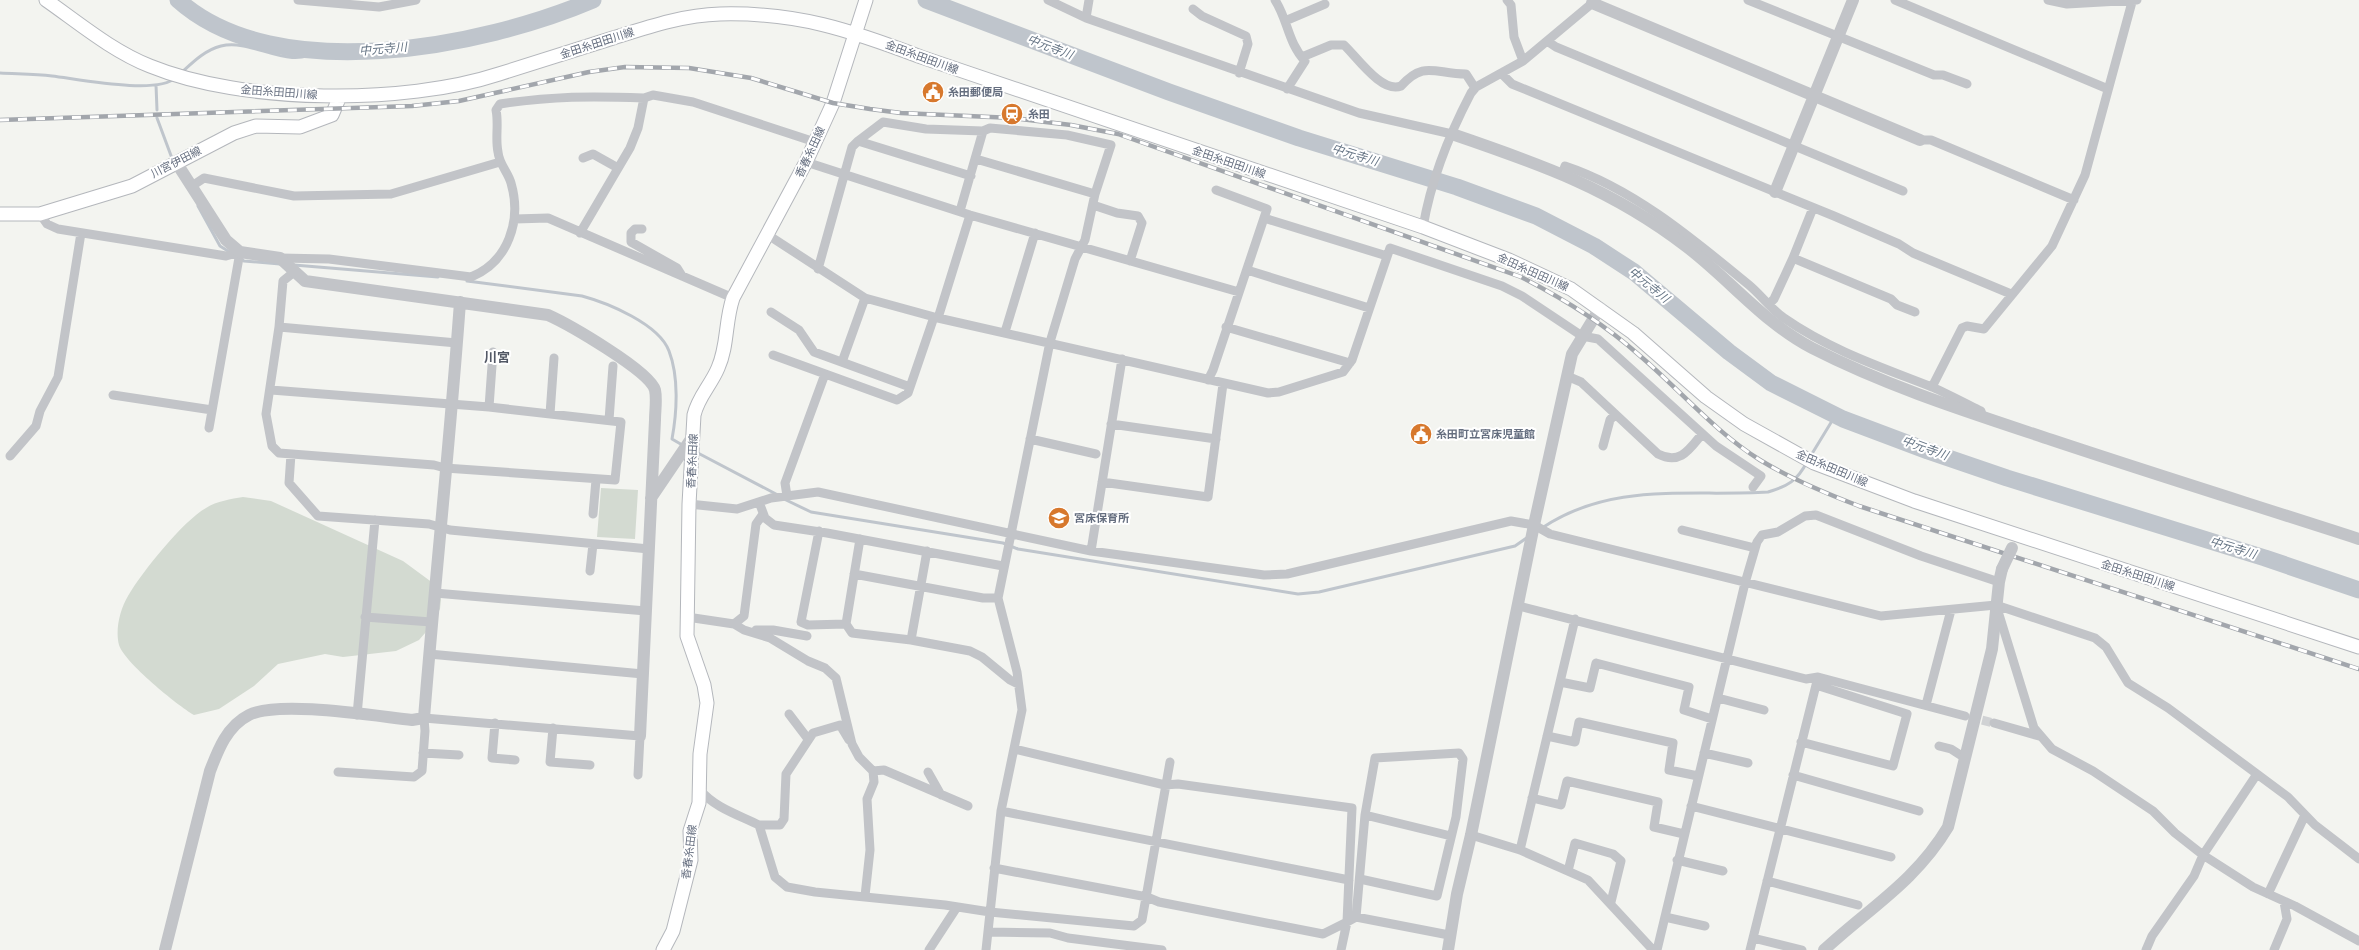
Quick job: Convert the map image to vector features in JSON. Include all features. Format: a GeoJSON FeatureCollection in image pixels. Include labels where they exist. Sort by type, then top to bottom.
{"type":"FeatureCollection","features":[{"type":"Feature","properties":{"kind":"main road","name":"金田糸田田川線"},"geometry":{"type":"LineString","coordinates":[[46,0],[110,45],[149,66],[192,81],[229,89],[340,96],[404,92],[483,80],[668,20],[718,14],[768,14],[858,27],[928,59],[1423,227],[1508,260],[1571,290],[1600,308],[1633,333],[1706,397],[1771,440],[1814,463],[1914,500],[2017,535],[2359,647]]}},
{"type":"Feature","properties":{"kind":"main road","name":"香春糸田線"},"geometry":{"type":"LineString","coordinates":[[663,950],[673,931],[686,883],[690,860],[690,831],[700,790],[700,754],[707,703],[704,685],[687,636],[689,504],[693,436],[697,402],[718,369],[723,354],[728,311],[733,298],[768,236],[806,162],[833,103],[866,0]]}},
{"type":"Feature","properties":{"kind":"main road","name":"川宮伊田線"},"geometry":{"type":"LineString","coordinates":[[0,214],[40,214],[132,186],[234,133],[256,126],[300,127],[332,115],[340,96]]}},
{"type":"Feature","properties":{"kind":"street"},"geometry":{"type":"LineString","coordinates":[[298,0],[379,7],[416,0]]}},
{"type":"Feature","properties":{"kind":"street"},"geometry":{"type":"LineString","coordinates":[[1048,0],[1086,18],[1287,89],[1359,113],[1536,163],[1597,189],[1626,205],[1688,248],[1781,328],[1810,347],[1898,385],[1982,417],[2359,539]]}},
{"type":"Feature","properties":{"kind":"street"},"geometry":{"type":"LineString","coordinates":[[1086,18],[1089,0]]}},
{"type":"Feature","properties":{"kind":"street"},"geometry":{"type":"LineString","coordinates":[[1275,0],[1285,21],[1291,43],[1305,61],[1287,89]]}},
{"type":"Feature","properties":{"kind":"street"},"geometry":{"type":"LineString","coordinates":[[1507,0],[1511,5],[1514,38],[1523,61]]}},
{"type":"Feature","properties":{"kind":"street"},"geometry":{"type":"LineString","coordinates":[[1748,0],[1934,75],[1943,75],[1967,84]]}},
{"type":"Feature","properties":{"kind":"street"},"geometry":{"type":"LineString","coordinates":[[1775,192],[1853,0]]}},
{"type":"Feature","properties":{"kind":"street"},"geometry":{"type":"LineString","coordinates":[[1895,0],[2108,89]]}},
{"type":"Feature","properties":{"kind":"street"},"geometry":{"type":"LineString","coordinates":[[1932,387],[1962,328],[1967,326],[1984,329],[2011,294],[2052,246],[2086,175],[2108,89],[2134,1],[2086,1],[2067,4],[2048,0]]}},
{"type":"Feature","properties":{"kind":"street"},"geometry":{"type":"LineString","coordinates":[[1423,227],[1425,212],[1450,139],[1456,123],[1475,88],[1523,61],[1594,2],[1813,97],[1920,140],[1931,140],[2074,200]]}},
{"type":"Feature","properties":{"kind":"street"},"geometry":{"type":"LineString","coordinates":[[1285,21],[1325,4]]}},
{"type":"Feature","properties":{"kind":"street"},"geometry":{"type":"LineString","coordinates":[[1193,9],[1202,16],[1246,36],[1248,44],[1239,72]]}},
{"type":"Feature","properties":{"kind":"street"},"geometry":{"type":"LineString","coordinates":[[1547,41],[1556,47],[1903,191]]}},
{"type":"Feature","properties":{"kind":"street"},"geometry":{"type":"LineString","coordinates":[[1302,57],[1331,45],[1344,45],[1374,77],[1392,86],[1401,86],[1417,71],[1430,70],[1466,74],[1475,88]]}},
{"type":"Feature","properties":{"kind":"street"},"geometry":{"type":"LineString","coordinates":[[1502,74],[1512,84],[1899,244],[1913,253],[2011,294]]}},
{"type":"Feature","properties":{"kind":"street"},"geometry":{"type":"LineString","coordinates":[[40,214],[47,224],[58,229],[81,234],[226,256],[240,252],[280,258],[329,259],[471,277],[490,267],[504,253],[515,219],[512,184],[500,162],[497,152],[499,122],[496,110],[500,104],[579,95],[644,98],[653,95],[694,102],[815,142]]}},
{"type":"Feature","properties":{"kind":"street"},"geometry":{"type":"LineString","coordinates":[[580,233],[630,148],[638,128],[644,98]]}},
{"type":"Feature","properties":{"kind":"street"},"geometry":{"type":"LineString","coordinates":[[818,269],[852,147],[883,122],[926,129],[983,131],[990,128],[1067,135],[1111,145],[1096,194],[1085,240],[1075,259],[1050,342],[1011,535],[1003,566],[998,598],[1017,672],[1022,710],[1001,811],[986,950]]}},
{"type":"Feature","properties":{"kind":"street"},"geometry":{"type":"LineString","coordinates":[[960,211],[983,131]]}},
{"type":"Feature","properties":{"kind":"street"},"geometry":{"type":"LineString","coordinates":[[858,141],[971,176]]}},
{"type":"Feature","properties":{"kind":"street"},"geometry":{"type":"LineString","coordinates":[[583,158],[593,154],[618,168]]}},
{"type":"Feature","properties":{"kind":"street"},"geometry":{"type":"LineString","coordinates":[[976,159],[1096,194]]}},
{"type":"Feature","properties":{"kind":"street"},"geometry":{"type":"LineString","coordinates":[[176,162],[226,240],[240,252]]}},
{"type":"Feature","properties":{"kind":"street"},"geometry":{"type":"LineString","coordinates":[[192,186],[204,178],[294,196],[391,194],[500,162]]}},
{"type":"Feature","properties":{"kind":"street"},"geometry":{"type":"LineString","coordinates":[[806,162],[844,176],[970,215],[1239,292]]}},
{"type":"Feature","properties":{"kind":"street"},"geometry":{"type":"LineString","coordinates":[[1562,174],[1565,166],[1580,171],[1657,213],[1725,265],[1783,318],[1835,348],[1932,387],[1981,411],[1982,417]]}},
{"type":"Feature","properties":{"kind":"street"},"geometry":{"type":"LineString","coordinates":[[1208,380],[1213,370],[1226,327],[1267,209],[1216,190]]}},
{"type":"Feature","properties":{"kind":"street"},"geometry":{"type":"LineString","coordinates":[[1093,205],[1138,216],[1142,223],[1130,261]]}},
{"type":"Feature","properties":{"kind":"street"},"geometry":{"type":"LineString","coordinates":[[1769,304],[1774,299],[1793,258],[1812,208]]}},
{"type":"Feature","properties":{"kind":"street"},"geometry":{"type":"LineString","coordinates":[[773,355],[897,400],[908,393],[936,318],[970,215]]}},
{"type":"Feature","properties":{"kind":"street"},"geometry":{"type":"LineString","coordinates":[[515,219],[548,218],[733,298]]}},
{"type":"Feature","properties":{"kind":"street"},"geometry":{"type":"LineString","coordinates":[[1264,218],[1387,256]]}},
{"type":"Feature","properties":{"kind":"street"},"geometry":{"type":"LineString","coordinates":[[642,228],[634,229],[629,237],[631,242],[677,268],[682,276]]}},
{"type":"Feature","properties":{"kind":"street"},"geometry":{"type":"LineString","coordinates":[[10,456],[36,426],[40,411],[58,377],[81,234]]}},
{"type":"Feature","properties":{"kind":"street"},"geometry":{"type":"LineString","coordinates":[[1005,332],[1035,234]]}},
{"type":"Feature","properties":{"kind":"street"},"geometry":{"type":"LineString","coordinates":[[768,236],[865,298],[936,318],[1050,342],[1223,384],[1268,393],[1279,392],[1343,372],[1350,363],[1390,248],[1502,286],[1522,296],[1582,336],[1598,340],[1716,446],[1761,476],[1753,487]]}},
{"type":"Feature","properties":{"kind":"street"},"geometry":{"type":"LineString","coordinates":[[209,428],[240,252]]}},
{"type":"Feature","properties":{"kind":"street"},"geometry":{"type":"LineString","coordinates":[[280,258],[294,272],[305,280],[548,315],[562,322],[640,371],[654,388],[655,420],[650,499],[638,775]]}},
{"type":"Feature","properties":{"kind":"street"},"geometry":{"type":"LineString","coordinates":[[1793,258],[1891,299],[1897,305],[1915,312]]}},
{"type":"Feature","properties":{"kind":"street"},"geometry":{"type":"LineString","coordinates":[[1247,270],[1369,308]]}},
{"type":"Feature","properties":{"kind":"street"},"geometry":{"type":"LineString","coordinates":[[271,390],[489,407],[621,422],[615,480],[596,480],[446,468],[434,465],[279,452],[272,446],[266,414],[271,390],[279,328],[283,281],[294,272]]}},
{"type":"Feature","properties":{"kind":"street"},"geometry":{"type":"LineString","coordinates":[[842,362],[865,298]]}},
{"type":"Feature","properties":{"kind":"street"},"geometry":{"type":"LineString","coordinates":[[338,772],[414,777],[422,771],[431,622],[442,528],[460,302]]}},
{"type":"Feature","properties":{"kind":"street"},"geometry":{"type":"LineString","coordinates":[[1448,950],[1492,724],[1519,606],[1534,525],[1572,354],[1600,308]]}},
{"type":"Feature","properties":{"kind":"street"},"geometry":{"type":"LineString","coordinates":[[771,312],[799,330],[814,352],[910,387]]}},
{"type":"Feature","properties":{"kind":"street"},"geometry":{"type":"LineString","coordinates":[[1226,327],[1350,363]]}},
{"type":"Feature","properties":{"kind":"street"},"geometry":{"type":"LineString","coordinates":[[279,328],[457,343]]}},
{"type":"Feature","properties":{"kind":"street"},"geometry":{"type":"LineString","coordinates":[[489,407],[493,352]]}},
{"type":"Feature","properties":{"kind":"street"},"geometry":{"type":"LineString","coordinates":[[550,414],[554,358]]}},
{"type":"Feature","properties":{"kind":"street"},"geometry":{"type":"LineString","coordinates":[[1091,551],[1122,360]]}},
{"type":"Feature","properties":{"kind":"street"},"geometry":{"type":"LineString","coordinates":[[609,420],[613,366]]}},
{"type":"Feature","properties":{"kind":"street"},"geometry":{"type":"LineString","coordinates":[[787,496],[785,483],[825,374]]}},
{"type":"Feature","properties":{"kind":"street"},"geometry":{"type":"LineString","coordinates":[[1567,376],[1580,382],[1658,454],[1666,458],[1677,457],[1687,453],[1702,434]]}},
{"type":"Feature","properties":{"kind":"street"},"geometry":{"type":"LineString","coordinates":[[1102,482],[1208,497],[1223,384]]}},
{"type":"Feature","properties":{"kind":"street"},"geometry":{"type":"LineString","coordinates":[[113,395],[212,410]]}},
{"type":"Feature","properties":{"kind":"street"},"geometry":{"type":"LineString","coordinates":[[1603,446],[1610,420],[1615,414]]}},
{"type":"Feature","properties":{"kind":"street"},"geometry":{"type":"LineString","coordinates":[[1111,424],[1216,439]]}},
{"type":"Feature","properties":{"kind":"street"},"geometry":{"type":"LineString","coordinates":[[650,499],[693,436]]}},
{"type":"Feature","properties":{"kind":"street"},"geometry":{"type":"LineString","coordinates":[[1030,439],[1096,454]]}},
{"type":"Feature","properties":{"kind":"street"},"geometry":{"type":"LineString","coordinates":[[291,454],[289,483],[318,516],[429,524],[442,528],[649,549]]}},
{"type":"Feature","properties":{"kind":"street"},"geometry":{"type":"LineString","coordinates":[[593,514],[596,480]]}},
{"type":"Feature","properties":{"kind":"street"},"geometry":{"type":"LineString","coordinates":[[689,504],[737,509],[759,502],[787,496],[818,492],[1011,535],[1091,551],[1264,575],[1288,574],[1511,521],[1534,525],[1550,534],[1881,616],[1996,605],[1997,607],[2095,638],[2106,647],[2128,683],[2168,708],[2288,797],[2315,825],[2359,859]]}},
{"type":"Feature","properties":{"kind":"street"},"geometry":{"type":"LineString","coordinates":[[759,502],[764,518],[774,525],[819,531],[1003,566]]}},
{"type":"Feature","properties":{"kind":"street"},"geometry":{"type":"LineString","coordinates":[[734,624],[744,616],[756,524],[763,514]]}},
{"type":"Feature","properties":{"kind":"street"},"geometry":{"type":"LineString","coordinates":[[1657,950],[1677,860],[1745,583],[1755,548],[1762,535],[1778,532],[1805,516],[1816,515],[1921,556],[1999,582]]}},
{"type":"Feature","properties":{"kind":"street"},"geometry":{"type":"LineString","coordinates":[[357,715],[375,520]]}},
{"type":"Feature","properties":{"kind":"street"},"geometry":{"type":"LineString","coordinates":[[1682,530],[1755,548]]}},
{"type":"Feature","properties":{"kind":"street"},"geometry":{"type":"LineString","coordinates":[[819,531],[801,622],[808,625],[846,624]]}},
{"type":"Feature","properties":{"kind":"street"},"geometry":{"type":"LineString","coordinates":[[1824,950],[1890,895],[1939,842],[1948,827],[1992,649],[1999,582],[2002,569],[2017,535]]}},
{"type":"Feature","properties":{"kind":"street"},"geometry":{"type":"LineString","coordinates":[[860,539],[846,624],[852,633],[911,640],[970,651],[982,658],[1010,680],[1018,684]]}},
{"type":"Feature","properties":{"kind":"street"},"geometry":{"type":"LineString","coordinates":[[590,571],[593,544]]}},
{"type":"Feature","properties":{"kind":"street"},"geometry":{"type":"LineString","coordinates":[[911,640],[927,551]]}},
{"type":"Feature","properties":{"kind":"street"},"geometry":{"type":"LineString","coordinates":[[854,574],[983,598],[998,598]]}},
{"type":"Feature","properties":{"kind":"street"},"geometry":{"type":"LineString","coordinates":[[435,592],[646,611]]}},
{"type":"Feature","properties":{"kind":"street"},"geometry":{"type":"LineString","coordinates":[[1519,606],[1575,619],[1806,679],[1926,705],[1965,716]]}},
{"type":"Feature","properties":{"kind":"street"},"geometry":{"type":"LineString","coordinates":[[1997,607],[2034,728],[2039,736],[2052,749],[2093,771],[2153,811],[2175,833],[2203,855],[2252,887],[2359,941]]}},
{"type":"Feature","properties":{"kind":"street"},"geometry":{"type":"LineString","coordinates":[[1926,705],[1951,610]]}},
{"type":"Feature","properties":{"kind":"street"},"geometry":{"type":"LineString","coordinates":[[365,617],[431,622]]}},
{"type":"Feature","properties":{"kind":"street"},"geometry":{"type":"LineString","coordinates":[[687,618],[734,624],[744,630],[770,638],[808,661],[825,668],[836,678],[852,744]]}},
{"type":"Feature","properties":{"kind":"street"},"geometry":{"type":"LineString","coordinates":[[1520,850],[1575,619]]}},
{"type":"Feature","properties":{"kind":"street"},"geometry":{"type":"LineString","coordinates":[[744,630],[773,630],[806,636]]}},
{"type":"Feature","properties":{"kind":"street"},"geometry":{"type":"LineString","coordinates":[[429,654],[643,674]]}},
{"type":"Feature","properties":{"kind":"street"},"geometry":{"type":"LineString","coordinates":[[1560,682],[1590,688],[1596,662],[1688,687],[1684,710],[1712,720]]}},
{"type":"Feature","properties":{"kind":"street"},"geometry":{"type":"LineString","coordinates":[[1750,950],[1817,681]]}},
{"type":"Feature","properties":{"kind":"street"},"geometry":{"type":"LineString","coordinates":[[1801,742],[1893,766],[1907,714],[1817,681]]}},
{"type":"Feature","properties":{"kind":"street"},"geometry":{"type":"LineString","coordinates":[[1718,698],[1764,710]]}},
{"type":"Feature","properties":{"kind":"street"},"geometry":{"type":"LineString","coordinates":[[164,950],[210,771],[219,747],[233,727],[249,715],[265,710],[292,708],[412,720],[424,718],[640,736]]}},
{"type":"Feature","properties":{"kind":"street"},"geometry":{"type":"LineString","coordinates":[[789,714],[808,739]]}},
{"type":"Feature","properties":{"kind":"street"},"geometry":{"type":"LineString","coordinates":[[1547,736],[1575,742],[1579,722],[1673,743],[1669,770],[1698,776]]}},
{"type":"Feature","properties":{"kind":"street"},"geometry":{"type":"LineString","coordinates":[[495,723],[492,758],[515,760]]}},
{"type":"Feature","properties":{"kind":"street"},"geometry":{"type":"LineString","coordinates":[[1994,723],[2039,736]]}},
{"type":"Feature","properties":{"kind":"street"},"geometry":{"type":"LineString","coordinates":[[700,790],[706,797],[723,808],[759,825],[780,825],[784,819],[786,774],[813,733],[840,725],[860,757],[873,771],[874,782],[867,799],[870,850],[865,896]]}},
{"type":"Feature","properties":{"kind":"street"},"geometry":{"type":"LineString","coordinates":[[553,728],[550,762],[590,765]]}},
{"type":"Feature","properties":{"kind":"street"},"geometry":{"type":"LineString","coordinates":[[1939,746],[1951,749],[1965,758]]}},
{"type":"Feature","properties":{"kind":"street"},"geometry":{"type":"LineString","coordinates":[[1014,749],[1165,785],[1178,784],[1352,808],[1347,922],[1341,950]]}},
{"type":"Feature","properties":{"kind":"street"},"geometry":{"type":"LineString","coordinates":[[423,753],[459,755]]}},
{"type":"Feature","properties":{"kind":"street"},"geometry":{"type":"LineString","coordinates":[[1356,917],[1365,815],[1375,758],[1459,753],[1463,760],[1456,817],[1437,896],[1360,879]]}},
{"type":"Feature","properties":{"kind":"street"},"geometry":{"type":"LineString","coordinates":[[1704,753],[1748,763]]}},
{"type":"Feature","properties":{"kind":"street"},"geometry":{"type":"LineString","coordinates":[[759,825],[775,877],[787,888],[865,896],[990,912],[1134,926],[1142,920],[1170,762]]}},
{"type":"Feature","properties":{"kind":"street"},"geometry":{"type":"LineString","coordinates":[[873,771],[884,770],[968,806]]}},
{"type":"Feature","properties":{"kind":"street"},"geometry":{"type":"LineString","coordinates":[[928,772],[941,795]]}},
{"type":"Feature","properties":{"kind":"street"},"geometry":{"type":"LineString","coordinates":[[2146,950],[2152,936],[2194,876],[2203,855],[2257,774]]}},
{"type":"Feature","properties":{"kind":"street"},"geometry":{"type":"LineString","coordinates":[[1793,775],[1919,811]]}},
{"type":"Feature","properties":{"kind":"street"},"geometry":{"type":"LineString","coordinates":[[1532,798],[1561,805],[1567,781],[1658,802],[1654,827],[1684,834]]}},
{"type":"Feature","properties":{"kind":"street"},"geometry":{"type":"LineString","coordinates":[[1691,806],[1891,857]]}},
{"type":"Feature","properties":{"kind":"street"},"geometry":{"type":"LineString","coordinates":[[1001,811],[1349,880]]}},
{"type":"Feature","properties":{"kind":"street"},"geometry":{"type":"LineString","coordinates":[[1365,815],[1451,836]]}},
{"type":"Feature","properties":{"kind":"street"},"geometry":{"type":"LineString","coordinates":[[2268,894],[2305,815]]}},
{"type":"Feature","properties":{"kind":"street"},"geometry":{"type":"LineString","coordinates":[[1471,835],[1520,850],[1588,880],[1611,902],[1653,950]]}},
{"type":"Feature","properties":{"kind":"street"},"geometry":{"type":"LineString","coordinates":[[1568,871],[1574,844],[1613,854],[1621,861],[1611,902]]}},
{"type":"Feature","properties":{"kind":"street"},"geometry":{"type":"LineString","coordinates":[[1677,860],[1723,870]]}},
{"type":"Feature","properties":{"kind":"street"},"geometry":{"type":"LineString","coordinates":[[994,868],[1147,897],[1159,902],[1323,934],[1356,917],[1450,935]]}},
{"type":"Feature","properties":{"kind":"street"},"geometry":{"type":"LineString","coordinates":[[1767,881],[1858,905]]}},
{"type":"Feature","properties":{"kind":"street"},"geometry":{"type":"LineString","coordinates":[[2274,950],[2287,919],[2284,902]]}},
{"type":"Feature","properties":{"kind":"street"},"geometry":{"type":"LineString","coordinates":[[929,950],[957,907]]}},
{"type":"Feature","properties":{"kind":"street"},"geometry":{"type":"LineString","coordinates":[[1665,917],[1705,926]]}},
{"type":"Feature","properties":{"kind":"street"},"geometry":{"type":"LineString","coordinates":[[988,932],[1050,933],[1068,938],[1162,950]]}},
{"type":"Feature","properties":{"kind":"street"},"geometry":{"type":"LineString","coordinates":[[1753,938],[1802,950]]}},
{"type":"Feature","properties":{"kind":"shaded area"},"geometry":{"type":"Polygon","coordinates":[[[601,488],[638,490],[635,539],[597,537],[601,488]]]}},
{"type":"Feature","properties":{"kind":"shaded area"},"geometry":{"type":"Polygon","coordinates":[[[243,497],[271,501],[403,561],[437,586],[441,599],[440,609],[432,625],[419,640],[396,651],[343,657],[325,654],[278,664],[254,686],[219,709],[194,715],[186,710],[152,683],[123,653],[118,639],[118,626],[121,613],[125,601],[134,586],[164,548],[186,524],[210,506],[243,497]]]}},
{"type":"Feature","properties":{"kind":"waterway","name":"中元寺川"},"geometry":{"type":"LineString","coordinates":[[178,0],[219,27],[269,44],[323,51],[381,51],[439,44],[496,32],[548,17],[593,0]]}},
{"type":"Feature","properties":{"kind":"waterway","name":"中元寺川"},"geometry":{"type":"LineString","coordinates":[[926,0],[1169,92],[1299,138],[1457,187],[1536,216],[1594,246],[1634,272],[1729,352],[1771,383],[1843,419],[1928,451],[2007,478],[2265,558],[2359,590]]}},
{"type":"Feature","properties":{"kind":"waterway"},"geometry":{"type":"LineString","coordinates":[[181,73],[204,53],[221,46],[246,46],[296,58],[307,56],[319,50]]}},
{"type":"Feature","properties":{"kind":"waterway"},"geometry":{"type":"LineString","coordinates":[[0,73],[46,75],[135,86],[166,83],[175,78]]}},
{"type":"Feature","properties":{"kind":"waterway"},"geometry":{"type":"LineString","coordinates":[[156,85],[157,110]]}},
{"type":"Feature","properties":{"kind":"waterway"},"geometry":{"type":"LineString","coordinates":[[157,118],[173,161]]}},
{"type":"Feature","properties":{"kind":"waterway"},"geometry":{"type":"LineString","coordinates":[[198,206],[220,246],[231,253]]}},
{"type":"Feature","properties":{"kind":"waterway"},"geometry":{"type":"LineString","coordinates":[[241,259],[244,261],[280,264]]}},
{"type":"Feature","properties":{"kind":"waterway"},"geometry":{"type":"LineString","coordinates":[[294,265],[438,277]]}},
{"type":"Feature","properties":{"kind":"waterway"},"geometry":{"type":"LineString","coordinates":[[467,281],[582,296],[618,309],[632,316],[655,332],[669,351],[676,383],[676,406],[672,439],[684,446]]}},
{"type":"Feature","properties":{"kind":"waterway"},"geometry":{"type":"LineString","coordinates":[[1810,457],[1835,416]]}},
{"type":"Feature","properties":{"kind":"waterway"},"geometry":{"type":"LineString","coordinates":[[696,452],[776,494]]}},
{"type":"Feature","properties":{"kind":"waterway"},"geometry":{"type":"LineString","coordinates":[[1542,528],[1569,513],[1596,503],[1623,497],[1680,493],[1768,492],[1791,482],[1800,474],[1807,462]]}},
{"type":"Feature","properties":{"kind":"waterway"},"geometry":{"type":"LineString","coordinates":[[784,499],[811,512],[1003,543],[1018,549],[1298,594],[1319,592],[1515,546],[1528,537]]}},
{"type":"Feature","properties":{"kind":"tunnel"},"geometry":{"type":"LineString","coordinates":[[1969,717],[1994,723]]}},
{"type":"Feature","properties":{"kind":"railway"},"geometry":{"type":"LineString","coordinates":[[0,120],[412,106],[459,101],[589,72],[625,67],[689,68],[751,78],[833,103],[870,109],[901,113],[1013,118],[1071,125],[1118,134],[1521,277],[1568,303],[1611,332],[1654,368],[1712,423],[1744,449],[1772,467],[1821,491],[1859,506],[2359,669]]}},
{"type":"Feature","properties":{"kind":"place","name":"糸田郵便局"},"geometry":{"type":"Point","coordinates":[933,92]}},
{"type":"Feature","properties":{"kind":"place","name":"糸田"},"geometry":{"type":"Point","coordinates":[1012,114]}},
{"type":"Feature","properties":{"kind":"place","name":"糸田町立宮床児童館"},"geometry":{"type":"Point","coordinates":[1421,434]}},
{"type":"Feature","properties":{"kind":"place","name":"宮床保育所"},"geometry":{"type":"Point","coordinates":[1059,518]}},
{"type":"Feature","properties":{"kind":"district","name":"川宮"},"geometry":{"type":"Point","coordinates":[497,357]}}]}
